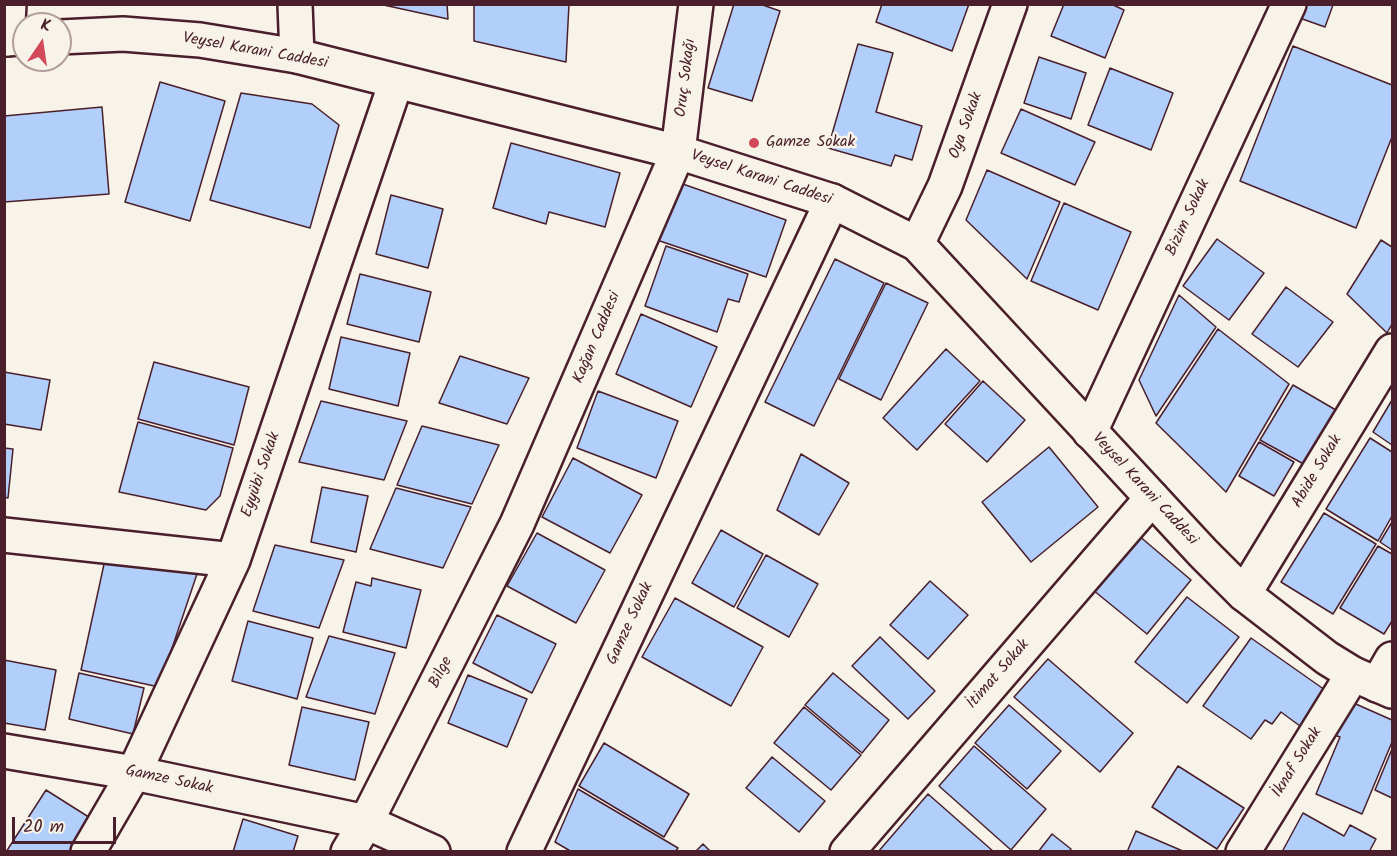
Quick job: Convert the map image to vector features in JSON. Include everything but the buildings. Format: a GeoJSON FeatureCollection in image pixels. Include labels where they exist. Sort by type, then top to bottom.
{"type":"FeatureCollection","features":[{"type":"Feature","properties":{"kind":"street"},"geometry":{"type":"LineString","coordinates":[[9,4],[12,38]]}},
{"type":"Feature","properties":{"kind":"street"},"geometry":{"type":"LineString","coordinates":[[295,4],[297,56]]}},
{"type":"Feature","properties":{"kind":"street","name":"Oruç Sokağı"},"geometry":{"type":"LineString","coordinates":[[678,152],[696,4]]}},
{"type":"Feature","properties":{"kind":"street","name":"Oya Sokak"},"geometry":{"type":"LineString","coordinates":[[916,244],[945,186],[1010,4]]}},
{"type":"Feature","properties":{"kind":"street","name":"Bizim Sokak"},"geometry":{"type":"LineString","coordinates":[[1090,432],[1289,4]]}},
{"type":"Feature","properties":{"kind":"street","name":"Veysel Karani Caddesi"},"geometry":{"type":"LineString","coordinates":[[72,36],[123,34],[200,40],[297,56],[678,152],[832,201],[916,244],[1203,553],[1244,594],[1327,658],[1379,677]]}},
{"type":"Feature","properties":{"kind":"street","name":"Eyyübi Sokak"},"geometry":{"type":"LineString","coordinates":[[88,852],[135,773],[233,560],[396,82]]}},
{"type":"Feature","properties":{"kind":"street","name":"Kağan Caddesi"},"geometry":{"type":"LineString","coordinates":[[517,524],[678,152]]}},
{"type":"Feature","properties":{"kind":"street","name":"Gamze Sokak"},"geometry":{"type":"LineString","coordinates":[[524,852],[832,201]]}},
{"type":"Feature","properties":{"kind":"street","name":"Abide Sokak"},"geometry":{"type":"LineString","coordinates":[[1244,594],[1392,351]]}},
{"type":"Feature","properties":{"kind":"street","name":"İtimat Sokak"},"geometry":{"type":"LineString","coordinates":[[846,852],[1152,498]]}},
{"type":"Feature","properties":{"kind":"street","name":"Bilge"},"geometry":{"type":"LineString","coordinates":[[348,852],[366,822],[517,524]]}},
{"type":"Feature","properties":{"kind":"street"},"geometry":{"type":"LineString","coordinates":[[4,535],[233,560]]}},
{"type":"Feature","properties":{"kind":"street","name":"İknaf Sokak"},"geometry":{"type":"LineString","coordinates":[[1243,852],[1379,677]]}},
{"type":"Feature","properties":{"kind":"street","name":"Gamze Sokak"},"geometry":{"type":"LineString","coordinates":[[4,751],[135,773],[366,822],[433,852]]}},
{"type":"Feature","properties":{"kind":"place","name":"Gamze Sokak"},"geometry":{"type":"Point","coordinates":[754,143]}}]}
